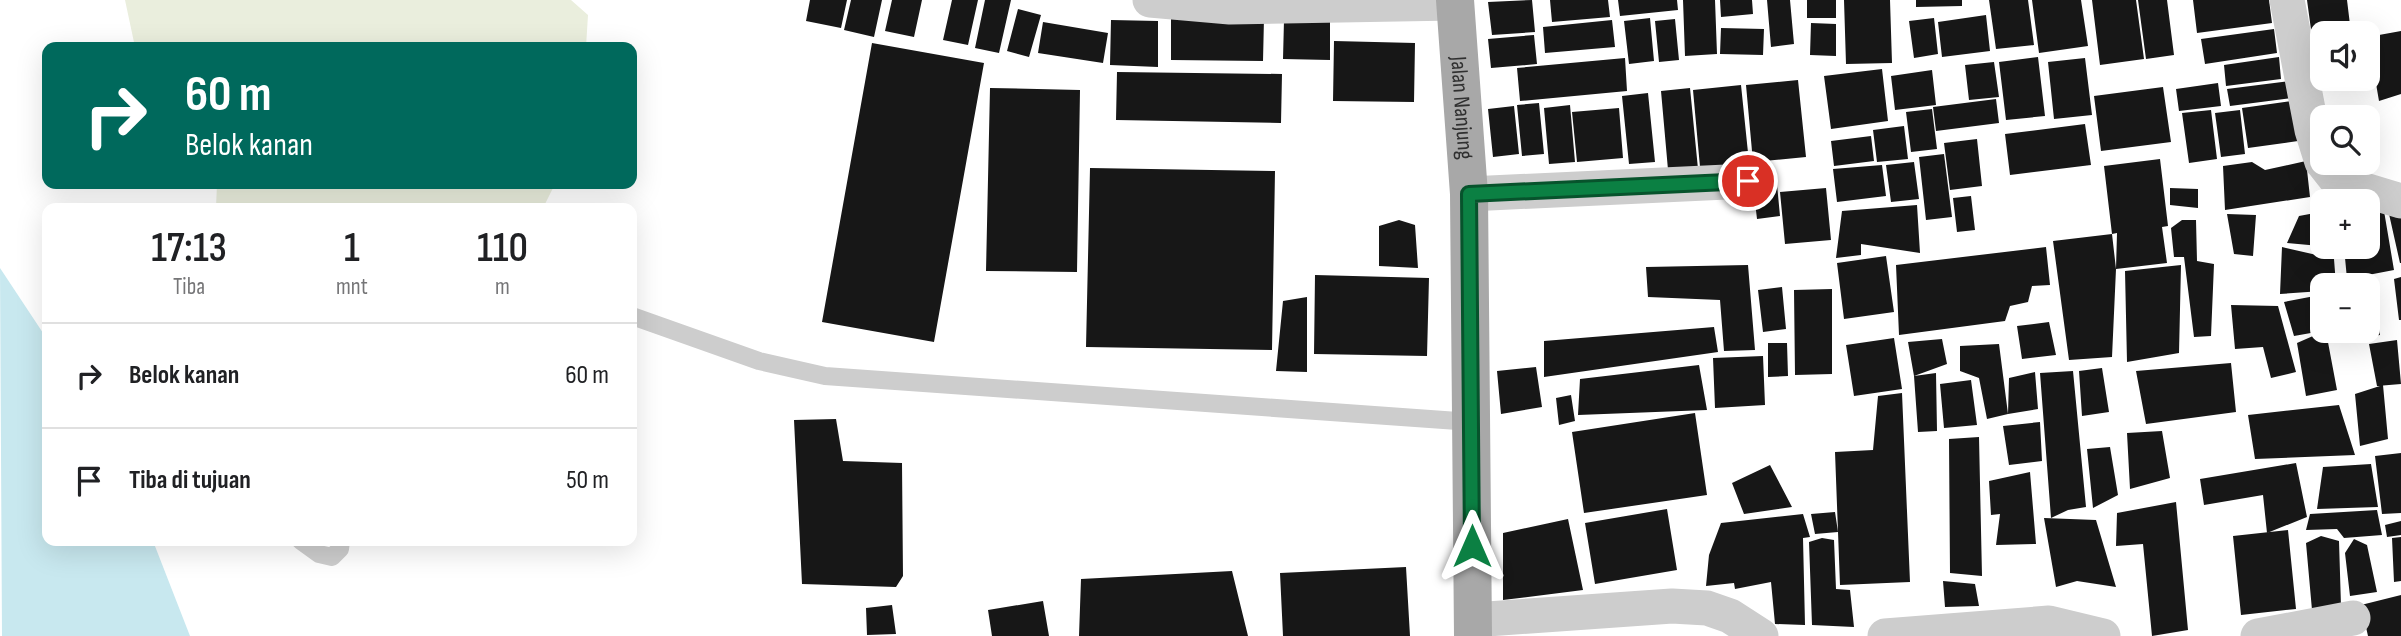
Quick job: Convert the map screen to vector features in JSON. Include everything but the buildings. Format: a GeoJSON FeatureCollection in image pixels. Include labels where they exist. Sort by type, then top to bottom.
{"type":"FeatureCollection","features":[{"type":"Feature","properties":{"kind":"main road","name":"Jalan Nanjung"},"geometry":{"type":"LineString","coordinates":[[1455,1],[1469,194],[1473,628]]}},
{"type":"Feature","properties":{"kind":"street"},"geometry":{"type":"LineString","coordinates":[[1150,0],[1230,7],[1455,1]]}},
{"type":"Feature","properties":{"kind":"street"},"geometry":{"type":"LineString","coordinates":[[2287,0],[2310,120]]}},
{"type":"Feature","properties":{"kind":"street"},"geometry":{"type":"LineString","coordinates":[[2333,175],[2338,182],[2401,201]]}},
{"type":"Feature","properties":{"kind":"street"},"geometry":{"type":"LineString","coordinates":[[1469,194],[1748,181]]}},
{"type":"Feature","properties":{"kind":"street"},"geometry":{"type":"LineString","coordinates":[[1473,628],[1672,606],[1707,608],[1730,615],[1760,636]]}},
{"type":"Feature","properties":{"kind":"street"},"geometry":{"type":"LineString","coordinates":[[2258,636],[2353,618]]}},
{"type":"Feature","properties":{"kind":"street"},"geometry":{"type":"LineString","coordinates":[[1885,636],[2049,623],[2103,636]]}},
{"type":"Feature","properties":{"kind":"lane"},"geometry":{"type":"LineString","coordinates":[[637,318],[759,361],[825,376],[1366,417],[1472,422]]}},
{"type":"Feature","properties":{"kind":"lane"},"geometry":{"type":"LineString","coordinates":[[308,546],[319,554],[332,557],[340,546]]}},
{"type":"Feature","properties":{"kind":"green space"},"geometry":{"type":"Polygon","coordinates":[[[125,0],[571,0],[588,15],[586,42],[134,42],[125,0]]]}},
{"type":"Feature","properties":{"kind":"green space"},"geometry":{"type":"Polygon","coordinates":[[[217,189],[552,189],[546,203],[216,203],[217,189]]]}},
{"type":"Feature","properties":{"kind":"water"},"geometry":{"type":"Polygon","coordinates":[[[0,268],[42,331],[42,546],[155,546],[190,636],[2,636],[0,268]]]}},
{"type":"Feature","properties":{"kind":"route"},"geometry":{"type":"LineString","coordinates":[[1472,546],[1469,194],[1748,181]]}}]}
